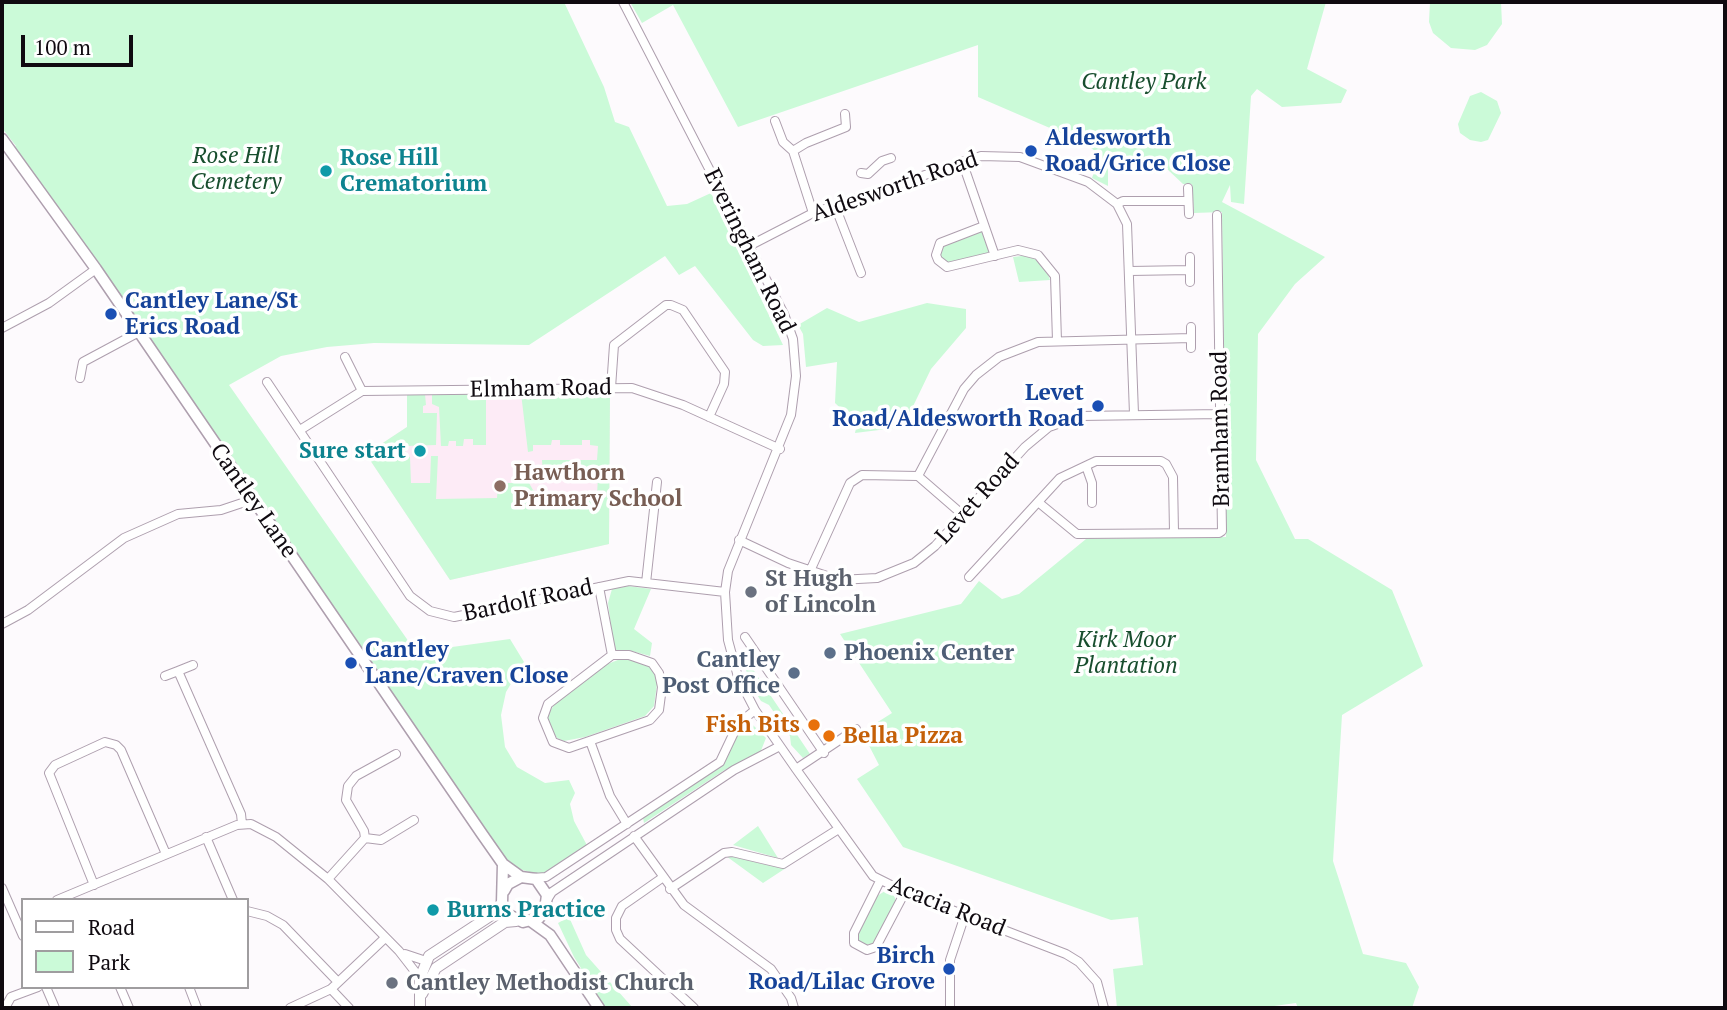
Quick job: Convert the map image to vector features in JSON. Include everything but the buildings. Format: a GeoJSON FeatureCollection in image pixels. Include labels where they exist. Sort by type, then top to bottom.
{"type":"FeatureCollection","features":[{"type":"Feature","properties":{"kind":"main road","name":"Cantley Lane"},"geometry":{"type":"LineString","coordinates":[[2,139],[96,269],[251,500],[503,864],[527,878]]}},
{"type":"Feature","properties":{"kind":"main road"},"geometry":{"type":"LineString","coordinates":[[503,864],[502,903],[507,914],[516,921],[532,922],[550,935],[599,1008]]}},
{"type":"Feature","properties":{"kind":"main road"},"geometry":{"type":"LineString","coordinates":[[504,891],[513,880],[527,878],[545,888],[550,935]]}},
{"type":"Feature","properties":{"kind":"main road"},"geometry":{"type":"LineString","coordinates":[[532,922],[546,905]]}},
{"type":"Feature","properties":{"kind":"street","name":"Everingham Road"},"geometry":{"type":"LineString","coordinates":[[623,2],[784,314],[793,339],[795,393],[780,449],[739,540],[725,592],[731,657],[755,710],[780,746]]}},
{"type":"Feature","properties":{"kind":"street"},"geometry":{"type":"LineString","coordinates":[[793,151],[846,127],[845,114]]}},
{"type":"Feature","properties":{"kind":"street"},"geometry":{"type":"LineString","coordinates":[[775,121],[783,142],[793,151],[813,213]]}},
{"type":"Feature","properties":{"kind":"street","name":"Aldesworth Road"},"geometry":{"type":"LineString","coordinates":[[748,246],[813,213],[962,161],[994,154],[1020,157],[1088,182],[1117,204]]}},
{"type":"Feature","properties":{"kind":"street"},"geometry":{"type":"LineString","coordinates":[[874,192],[865,174],[882,161],[891,158]]}},
{"type":"Feature","properties":{"kind":"street"},"geometry":{"type":"LineString","coordinates":[[962,161],[995,256]]}},
{"type":"Feature","properties":{"kind":"street"},"geometry":{"type":"LineString","coordinates":[[1188,188],[1189,214]]}},
{"type":"Feature","properties":{"kind":"street"},"geometry":{"type":"LineString","coordinates":[[1134,414],[1127,224],[1117,204],[1123,201],[1188,201]]}},
{"type":"Feature","properties":{"kind":"street"},"geometry":{"type":"LineString","coordinates":[[835,206],[861,273]]}},
{"type":"Feature","properties":{"kind":"street","name":"Bramham Road"},"geometry":{"type":"LineString","coordinates":[[1038,502],[1072,532],[1222,531],[1217,215]]}},
{"type":"Feature","properties":{"kind":"street"},"geometry":{"type":"LineString","coordinates":[[984,226],[940,243],[937,260],[947,267],[1018,250],[1031,251],[1052,269],[1055,276],[1057,341]]}},
{"type":"Feature","properties":{"kind":"street"},"geometry":{"type":"LineString","coordinates":[[1190,257],[1190,282]]}},
{"type":"Feature","properties":{"kind":"street"},"geometry":{"type":"LineString","coordinates":[[2,328],[49,303],[96,269]]}},
{"type":"Feature","properties":{"kind":"street"},"geometry":{"type":"LineString","coordinates":[[1130,271],[1190,270]]}},
{"type":"Feature","properties":{"kind":"street"},"geometry":{"type":"LineString","coordinates":[[611,388],[614,345],[666,305],[671,304],[683,310],[725,372],[724,384],[709,417]]}},
{"type":"Feature","properties":{"kind":"street"},"geometry":{"type":"LineString","coordinates":[[1191,327],[1191,348]]}},
{"type":"Feature","properties":{"kind":"street"},"geometry":{"type":"LineString","coordinates":[[80,378],[83,362],[139,332]]}},
{"type":"Feature","properties":{"kind":"street"},"geometry":{"type":"LineString","coordinates":[[918,476],[953,408],[976,375],[1007,352],[1038,342],[1191,338]]}},
{"type":"Feature","properties":{"kind":"street"},"geometry":{"type":"LineString","coordinates":[[300,430],[362,391],[345,357]]}},
{"type":"Feature","properties":{"kind":"street","name":"Bardolf Road"},"geometry":{"type":"LineString","coordinates":[[267,382],[410,596],[421,607],[454,617],[629,581],[725,592]]}},
{"type":"Feature","properties":{"kind":"street","name":"Elmham Road"},"geometry":{"type":"LineString","coordinates":[[362,391],[642,389],[780,449]]}},
{"type":"Feature","properties":{"kind":"street","name":"Levet Road"},"geometry":{"type":"LineString","coordinates":[[739,540],[810,571],[839,580],[885,575],[925,554],[1025,447],[1049,426],[1080,415],[1221,414]]}},
{"type":"Feature","properties":{"kind":"street"},"geometry":{"type":"LineString","coordinates":[[969,577],[1065,475],[1096,461],[1161,461],[1166,464],[1173,477],[1174,533]]}},
{"type":"Feature","properties":{"kind":"street"},"geometry":{"type":"LineString","coordinates":[[1086,466],[1092,484],[1092,503]]}},
{"type":"Feature","properties":{"kind":"street"},"geometry":{"type":"LineString","coordinates":[[810,571],[854,479],[866,474],[918,476],[963,515]]}},
{"type":"Feature","properties":{"kind":"street"},"geometry":{"type":"LineString","coordinates":[[646,583],[657,482]]}},
{"type":"Feature","properties":{"kind":"street"},"geometry":{"type":"LineString","coordinates":[[2,624],[28,610],[124,538],[178,514],[221,510],[251,500]]}},
{"type":"Feature","properties":{"kind":"street"},"geometry":{"type":"LineString","coordinates":[[599,587],[612,654]]}},
{"type":"Feature","properties":{"kind":"street"},"geometry":{"type":"LineString","coordinates":[[746,636],[824,753]]}},
{"type":"Feature","properties":{"kind":"street"},"geometry":{"type":"LineString","coordinates":[[612,654],[629,655],[652,663],[659,673],[662,702],[650,720],[590,741],[569,748],[560,746],[549,737],[543,718],[548,704],[612,654]]}},
{"type":"Feature","properties":{"kind":"street"},"geometry":{"type":"LineString","coordinates":[[165,676],[193,665]]}},
{"type":"Feature","properties":{"kind":"street"},"geometry":{"type":"LineString","coordinates":[[178,671],[242,814],[242,824]]}},
{"type":"Feature","properties":{"kind":"street"},"geometry":{"type":"LineString","coordinates":[[527,878],[546,877],[720,762],[738,724],[755,710]]}},
{"type":"Feature","properties":{"kind":"street"},"geometry":{"type":"LineString","coordinates":[[796,769],[824,753],[856,729]]}},
{"type":"Feature","properties":{"kind":"street"},"geometry":{"type":"LineString","coordinates":[[590,741],[614,803],[626,824]]}},
{"type":"Feature","properties":{"kind":"street"},"geometry":{"type":"LineString","coordinates":[[94,885],[49,773],[55,765],[104,742],[116,745],[121,750],[166,854]]}},
{"type":"Feature","properties":{"kind":"street"},"geometry":{"type":"LineString","coordinates":[[546,905],[552,892],[625,842],[734,770],[780,746]]}},
{"type":"Feature","properties":{"kind":"street","name":"Acacia Road"},"geometry":{"type":"LineString","coordinates":[[780,746],[861,864],[880,881],[1048,946],[1079,962],[1097,982],[1104,1008]]}},
{"type":"Feature","properties":{"kind":"street"},"geometry":{"type":"LineString","coordinates":[[365,838],[364,831],[346,800],[348,786],[356,776],[396,754]]}},
{"type":"Feature","properties":{"kind":"street"},"geometry":{"type":"LineString","coordinates":[[635,818],[643,830]]}},
{"type":"Feature","properties":{"kind":"street"},"geometry":{"type":"LineString","coordinates":[[365,838],[381,840],[414,820]]}},
{"type":"Feature","properties":{"kind":"street"},"geometry":{"type":"LineString","coordinates":[[62,898],[242,824],[264,828],[328,879],[399,951],[420,978]]}},
{"type":"Feature","properties":{"kind":"street"},"geometry":{"type":"LineString","coordinates":[[670,888],[724,853],[732,852],[783,864],[837,830]]}},
{"type":"Feature","properties":{"kind":"street"},"geometry":{"type":"LineString","coordinates":[[617,831],[625,842]]}},
{"type":"Feature","properties":{"kind":"street"},"geometry":{"type":"LineString","coordinates":[[634,836],[662,878],[691,911],[771,969],[791,998],[794,1008]]}},
{"type":"Feature","properties":{"kind":"street"},"geometry":{"type":"LineString","coordinates":[[206,837],[232,898]]}},
{"type":"Feature","properties":{"kind":"street"},"geometry":{"type":"LineString","coordinates":[[328,879],[365,838]]}},
{"type":"Feature","properties":{"kind":"street"},"geometry":{"type":"LineString","coordinates":[[662,878],[621,906],[616,918],[616,930],[620,939],[694,1008]]}},
{"type":"Feature","properties":{"kind":"street"},"geometry":{"type":"LineString","coordinates":[[880,881],[853,933],[854,943],[867,950],[876,947],[905,892]]}},
{"type":"Feature","properties":{"kind":"street"},"geometry":{"type":"LineString","coordinates":[[2,888],[19,916]]}},
{"type":"Feature","properties":{"kind":"street"},"geometry":{"type":"LineString","coordinates":[[420,1003],[420,978],[426,961],[502,903]]}},
{"type":"Feature","properties":{"kind":"street"},"geometry":{"type":"LineString","coordinates":[[248,911],[267,916],[283,925],[349,1008]]}},
{"type":"Feature","properties":{"kind":"street"},"geometry":{"type":"LineString","coordinates":[[950,1008],[950,960],[965,915]]}},
{"type":"Feature","properties":{"kind":"street"},"geometry":{"type":"LineString","coordinates":[[420,1003],[436,968],[505,922],[516,921]]}},
{"type":"Feature","properties":{"kind":"street"},"geometry":{"type":"LineString","coordinates":[[465,932],[473,944]]}},
{"type":"Feature","properties":{"kind":"street"},"geometry":{"type":"LineString","coordinates":[[290,1008],[334,986],[386,938]]}},
{"type":"Feature","properties":{"kind":"street"},"geometry":{"type":"LineString","coordinates":[[399,951],[426,961]]}},
{"type":"Feature","properties":{"kind":"street"},"geometry":{"type":"LineString","coordinates":[[5,1008],[11,997],[33,989]]}},
{"type":"Feature","properties":{"kind":"street"},"geometry":{"type":"LineString","coordinates":[[47,989],[55,1008]]}},
{"type":"Feature","properties":{"kind":"street"},"geometry":{"type":"LineString","coordinates":[[121,989],[129,1008]]}},
{"type":"Feature","properties":{"kind":"street"},"geometry":{"type":"LineString","coordinates":[[190,989],[197,1008]]}},
{"type":"Feature","properties":{"kind":"shaded area","name":"Hawthorn Primary School"},"geometry":{"type":"Polygon","coordinates":[[[407,393],[610,393],[609,544],[450,580],[366,454],[407,427],[407,393]]]}},
{"type":"Feature","properties":{"kind":"green space","name":"Rose Hill Cemetery"},"geometry":{"type":"Polygon","coordinates":[[[2,2],[564,2],[604,87],[615,122],[629,127],[667,206],[687,204],[711,193],[783,345],[763,346],[753,340],[695,266],[679,275],[665,256],[529,345],[374,343],[327,347],[281,356],[229,385],[416,652],[510,639],[524,662],[506,692],[501,715],[505,747],[517,767],[545,783],[569,780],[575,793],[570,804],[574,821],[589,849],[546,877],[503,864],[10,149],[16,146],[2,128],[2,2]]]}},
{"type":"Feature","properties":{"kind":"green space"},"geometry":{"type":"Polygon","coordinates":[[[630,2],[1326,2],[1307,69],[1347,90],[1341,103],[1282,107],[1257,89],[1251,96],[1244,204],[1231,202],[1230,185],[1222,202],[1325,257],[1295,284],[1258,334],[1256,460],[1295,539],[1308,539],[1392,590],[1423,666],[1342,715],[1333,861],[1363,954],[1406,963],[1419,987],[1412,1008],[1298,1008],[1296,1003],[1260,1008],[1117,1008],[1113,969],[1143,965],[1138,917],[1111,920],[903,847],[857,779],[879,765],[862,732],[892,713],[840,634],[961,604],[979,581],[1002,599],[1019,594],[1086,539],[1226,537],[1222,212],[1194,213],[1192,184],[1183,184],[1166,168],[1108,158],[1108,186],[1092,178],[1100,154],[1080,141],[978,97],[978,45],[738,127],[673,5],[642,23],[630,2]]]}},
{"type":"Feature","properties":{"kind":"green space"},"geometry":{"type":"Polygon","coordinates":[[[1430,2],[1501,2],[1502,24],[1487,45],[1475,50],[1451,48],[1433,33],[1429,22],[1430,2]]]}},
{"type":"Feature","properties":{"kind":"green space"},"geometry":{"type":"Polygon","coordinates":[[[1481,92],[1497,101],[1501,113],[1488,140],[1481,142],[1470,140],[1460,133],[1458,124],[1470,96],[1481,92]]]}},
{"type":"Feature","properties":{"kind":"green space"},"geometry":{"type":"Polygon","coordinates":[[[984,226],[995,256],[940,265],[937,248],[984,226]]]}},
{"type":"Feature","properties":{"kind":"green space"},"geometry":{"type":"Polygon","coordinates":[[[1030,255],[1046,268],[1050,280],[1019,282],[1013,257],[1030,255]]]}},
{"type":"Feature","properties":{"kind":"green space"},"geometry":{"type":"Polygon","coordinates":[[[927,303],[966,309],[966,328],[931,369],[903,427],[855,433],[857,424],[835,403],[837,362],[806,367],[803,334],[798,325],[827,308],[859,322],[927,303]]]}},
{"type":"Feature","properties":{"kind":"green space","name":"Hawthorn Primary School"},"geometry":{"type":"Polygon","coordinates":[[[407,393],[425,394],[426,405],[423,406],[423,413],[437,413],[436,445],[406,446],[406,456],[410,457],[411,483],[430,483],[431,456],[438,456],[436,499],[497,498],[498,483],[529,483],[533,490],[544,495],[597,495],[598,477],[543,475],[542,460],[597,460],[598,446],[590,445],[590,440],[582,440],[582,445],[560,445],[560,440],[552,440],[551,445],[533,445],[533,451],[528,452],[521,393],[610,393],[609,544],[450,580],[366,454],[407,427],[407,393]]]}},
{"type":"Feature","properties":{"kind":"green space"},"geometry":{"type":"Polygon","coordinates":[[[432,394],[486,394],[486,445],[473,445],[473,439],[464,439],[463,446],[456,446],[456,441],[449,441],[448,446],[441,446],[439,407],[432,404],[432,394]]]}},
{"type":"Feature","properties":{"kind":"green space"},"geometry":{"type":"Polygon","coordinates":[[[628,586],[651,589],[634,629],[652,643],[650,656],[628,650],[614,651],[608,603],[612,589],[628,586]]]}},
{"type":"Feature","properties":{"kind":"green space"},"geometry":{"type":"Polygon","coordinates":[[[747,653],[746,659],[810,754],[803,758],[791,745],[790,736],[769,705],[761,701],[754,690],[740,655],[747,653]]]}},
{"type":"Feature","properties":{"kind":"green space"},"geometry":{"type":"Polygon","coordinates":[[[623,658],[645,662],[654,669],[657,684],[654,706],[645,716],[585,737],[564,741],[557,738],[547,724],[548,714],[554,705],[605,665],[623,658]]]}},
{"type":"Feature","properties":{"kind":"green space"},"geometry":{"type":"Polygon","coordinates":[[[752,724],[766,738],[760,753],[723,771],[644,823],[643,818],[725,761],[741,728],[752,724]]]}},
{"type":"Feature","properties":{"kind":"green space"},"geometry":{"type":"Polygon","coordinates":[[[758,826],[778,858],[733,845],[758,826]]]}},
{"type":"Feature","properties":{"kind":"green space"},"geometry":{"type":"Polygon","coordinates":[[[732,855],[786,868],[763,883],[726,856],[732,855]]]}},
{"type":"Feature","properties":{"kind":"green space"},"geometry":{"type":"Polygon","coordinates":[[[885,891],[894,895],[896,902],[875,943],[866,945],[857,940],[856,933],[877,896],[885,891]]]}},
{"type":"Feature","properties":{"kind":"green space"},"geometry":{"type":"Polygon","coordinates":[[[569,917],[586,955],[633,1008],[606,1008],[574,957],[558,923],[569,917]]]}},
{"type":"Feature","properties":{"kind":"place","name":"Aldesworth Road/Grice Close"},"geometry":{"type":"Point","coordinates":[1031,151]}},
{"type":"Feature","properties":{"kind":"place","name":"Rose Hill Crematorium"},"geometry":{"type":"Point","coordinates":[326,171]}},
{"type":"Feature","properties":{"kind":"place","name":"Cantley Lane/St Erics Road"},"geometry":{"type":"Point","coordinates":[111,314]}},
{"type":"Feature","properties":{"kind":"place","name":"Levet Road/Aldesworth Road"},"geometry":{"type":"Point","coordinates":[1098,406]}},
{"type":"Feature","properties":{"kind":"place","name":"Sure start"},"geometry":{"type":"Point","coordinates":[420,451]}},
{"type":"Feature","properties":{"kind":"place","name":"Hawthorn Primary School"},"geometry":{"type":"Point","coordinates":[500,486]}},
{"type":"Feature","properties":{"kind":"place","name":"St Hugh of Lincoln"},"geometry":{"type":"Point","coordinates":[751,592]}},
{"type":"Feature","properties":{"kind":"place","name":"Phoenix Center"},"geometry":{"type":"Point","coordinates":[830,653]}},
{"type":"Feature","properties":{"kind":"place","name":"Cantley Lane/Craven Close"},"geometry":{"type":"Point","coordinates":[351,663]}},
{"type":"Feature","properties":{"kind":"place","name":"Cantley Post Office"},"geometry":{"type":"Point","coordinates":[794,673]}},
{"type":"Feature","properties":{"kind":"place","name":"Fish Bits"},"geometry":{"type":"Point","coordinates":[814,725]}},
{"type":"Feature","properties":{"kind":"place","name":"Bella Pizza"},"geometry":{"type":"Point","coordinates":[829,736]}},
{"type":"Feature","properties":{"kind":"place","name":"Burns Practice"},"geometry":{"type":"Point","coordinates":[433,910]}},
{"type":"Feature","properties":{"kind":"place","name":"Birch Road/Lilac Grove"},"geometry":{"type":"Point","coordinates":[949,969]}},
{"type":"Feature","properties":{"kind":"place","name":"Cantley Methodist Church"},"geometry":{"type":"Point","coordinates":[392,983]}},
{"type":"Feature","properties":{"kind":"park label","name":"Cantley Park"},"geometry":{"type":"Point","coordinates":[1144,82]}},
{"type":"Feature","properties":{"kind":"park label","name":"Kirk Moor Plantation"},"geometry":{"type":"Point","coordinates":[1126,653]}}]}
